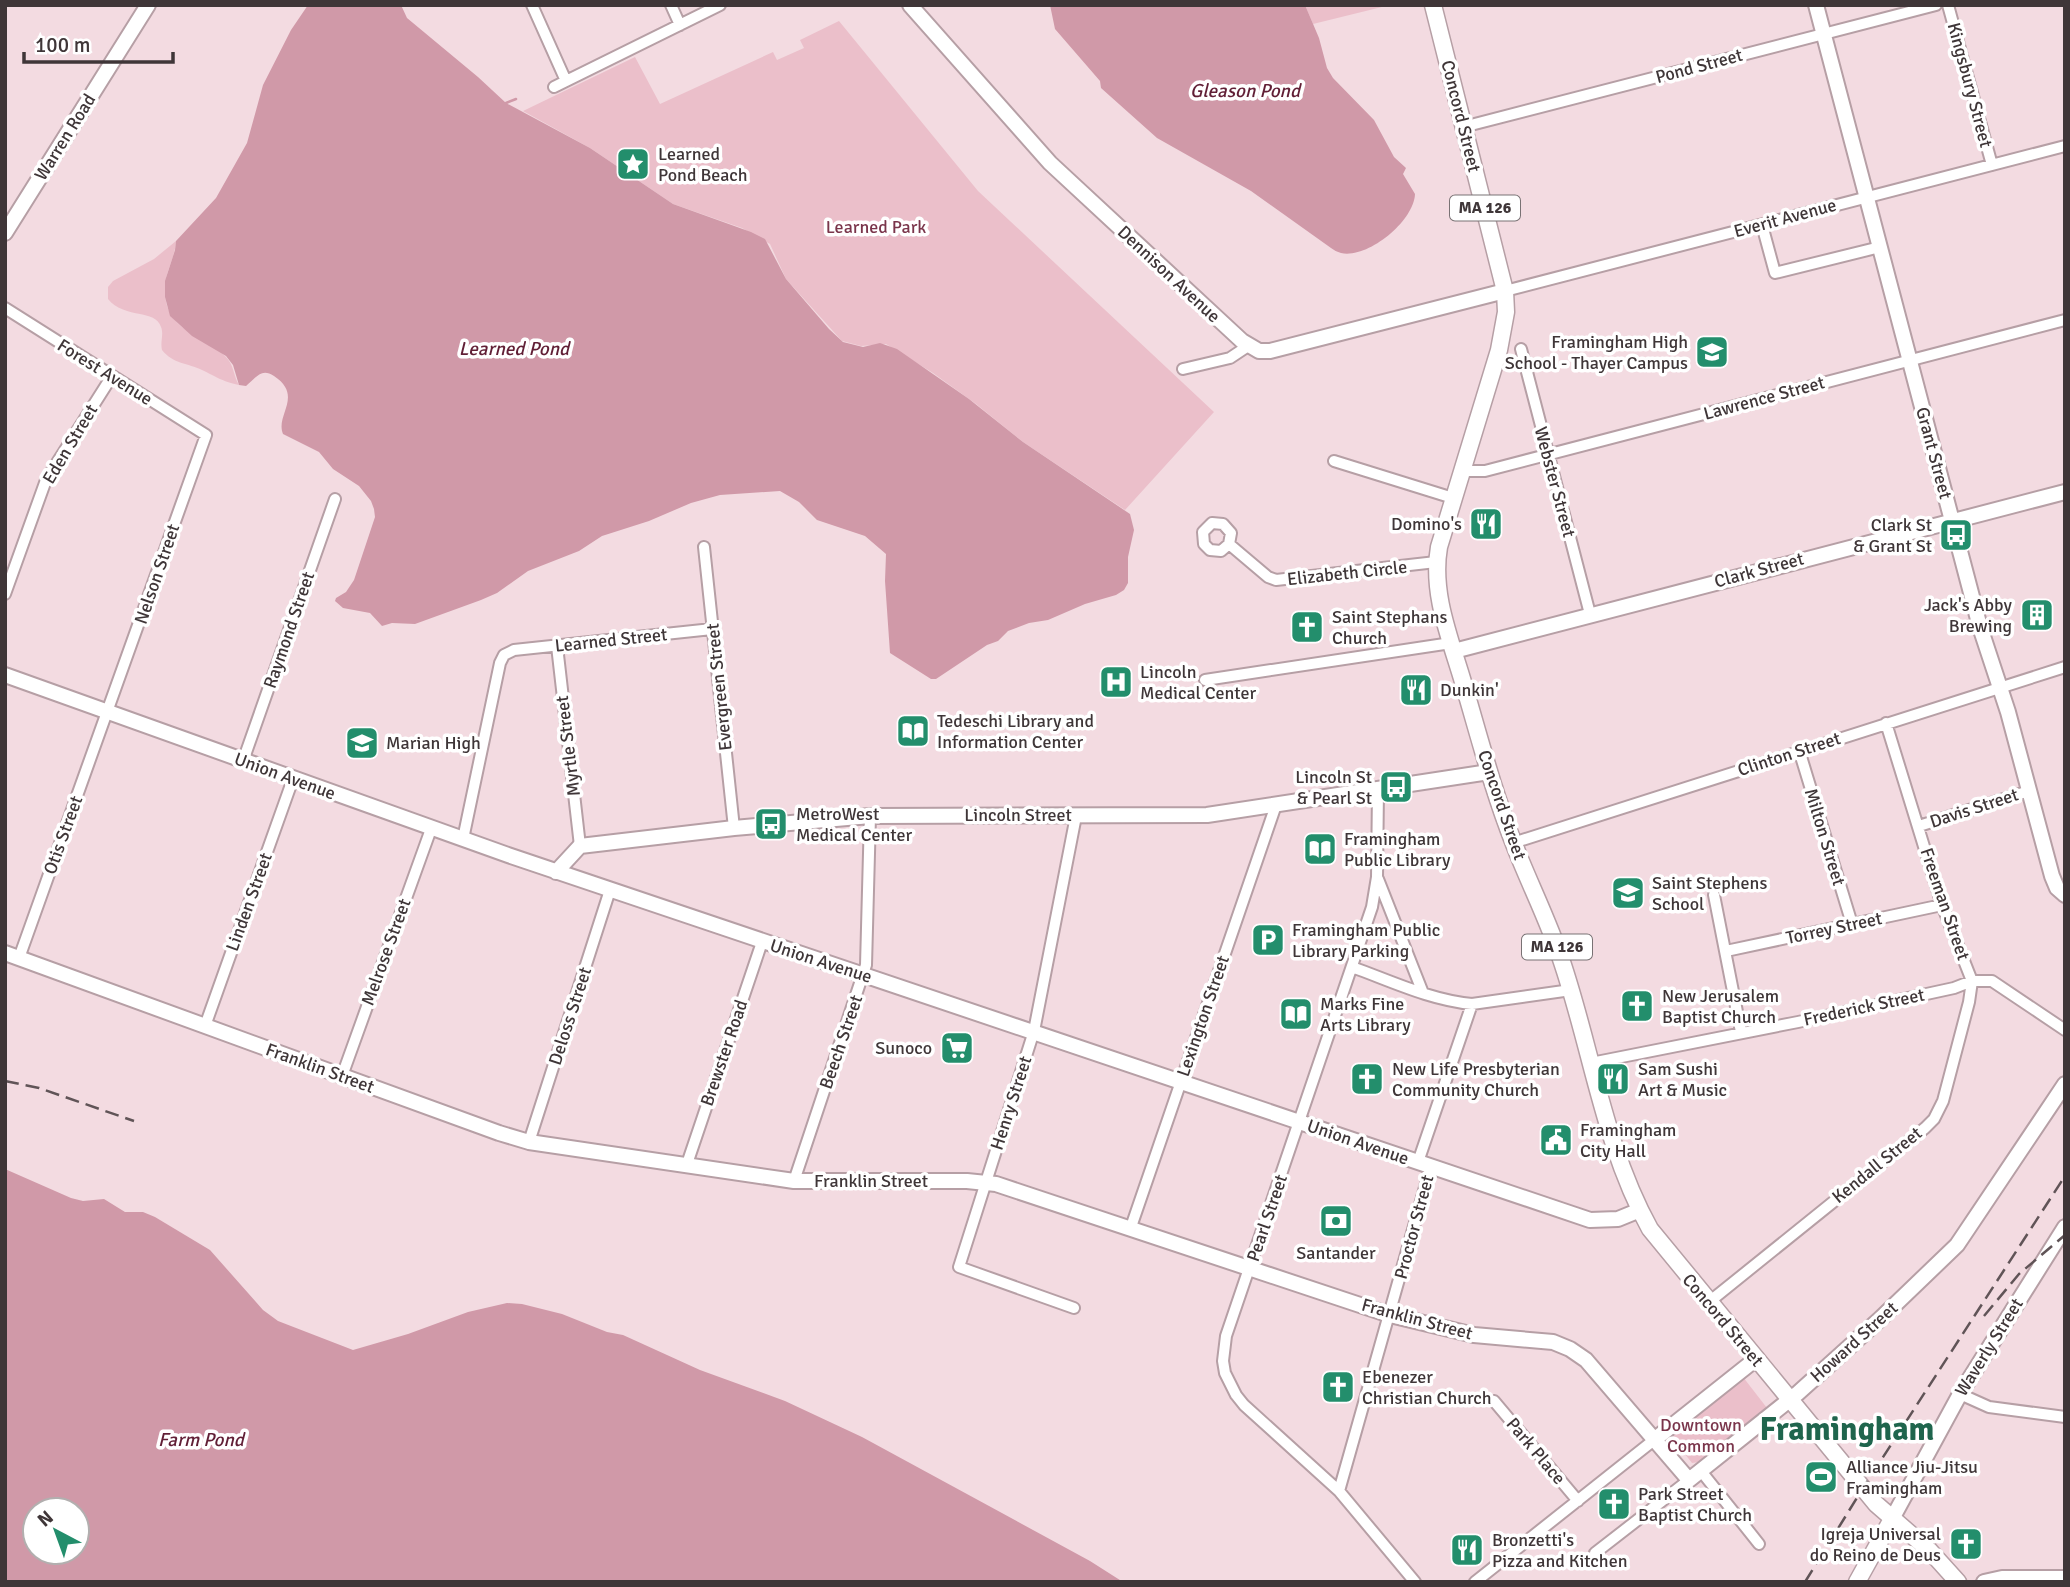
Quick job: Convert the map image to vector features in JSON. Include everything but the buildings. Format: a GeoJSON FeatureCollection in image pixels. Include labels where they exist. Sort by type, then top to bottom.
{"type":"FeatureCollection","features":[{"type":"Feature","properties":{"kind":"main road","name":"Concord Street"},"geometry":{"type":"LineString","coordinates":[[1433,5],[1505,291],[1506,312],[1499,350],[1436,562],[1440,603],[1489,772],[1513,843],[1557,946],[1572,990],[1606,1122],[1640,1210],[1660,1243],[1892,1519]]}},
{"type":"Feature","properties":{"kind":"main road","name":"Waverly Street"},"geometry":{"type":"LineString","coordinates":[[1857,1582],[1892,1519]]}},
{"type":"Feature","properties":{"kind":"main road","name":"MA 126"},"geometry":{"type":"LineString","coordinates":[[1892,1519],[1930,1551],[1958,1582]]}},
{"type":"Feature","properties":{"kind":"street","name":"Warren Road"},"geometry":{"type":"LineString","coordinates":[[5,233],[148,5]]}},
{"type":"Feature","properties":{"kind":"street"},"geometry":{"type":"LineString","coordinates":[[532,5],[566,81]]}},
{"type":"Feature","properties":{"kind":"street"},"geometry":{"type":"LineString","coordinates":[[671,5],[680,25]]}},
{"type":"Feature","properties":{"kind":"street"},"geometry":{"type":"LineString","coordinates":[[554,87],[720,5]]}},
{"type":"Feature","properties":{"kind":"street","name":"Dennison Avenue"},"geometry":{"type":"LineString","coordinates":[[910,5],[1050,163],[1248,346]]}},
{"type":"Feature","properties":{"kind":"street","name":"Grant Street"},"geometry":{"type":"LineString","coordinates":[[1816,5],[1980,627],[2000,687],[2053,880],[2065,895]]}},
{"type":"Feature","properties":{"kind":"street","name":"Pond Street"},"geometry":{"type":"LineString","coordinates":[[1463,127],[1936,5]]}},
{"type":"Feature","properties":{"kind":"street","name":"Kingsbury Street"},"geometry":{"type":"LineString","coordinates":[[1948,5],[1992,165]]}},
{"type":"Feature","properties":{"kind":"street","name":"Everit Avenue"},"geometry":{"type":"LineString","coordinates":[[1505,291],[2065,146]]}},
{"type":"Feature","properties":{"kind":"street"},"geometry":{"type":"LineString","coordinates":[[1762,225],[1775,273],[1880,247]]}},
{"type":"Feature","properties":{"kind":"street"},"geometry":{"type":"LineString","coordinates":[[1183,369],[1230,358],[1248,346],[1259,351],[1270,351],[1505,291]]}},
{"type":"Feature","properties":{"kind":"street","name":"Forest Avenue"},"geometry":{"type":"LineString","coordinates":[[5,308],[206,435]]}},
{"type":"Feature","properties":{"kind":"street","name":"Lawrence Street"},"geometry":{"type":"LineString","coordinates":[[1462,471],[1485,471],[2065,320]]}},
{"type":"Feature","properties":{"kind":"street","name":"Webster Street"},"geometry":{"type":"LineString","coordinates":[[1521,349],[1590,614]]}},
{"type":"Feature","properties":{"kind":"street","name":"Eden Street"},"geometry":{"type":"LineString","coordinates":[[5,594],[46,480],[112,376]]}},
{"type":"Feature","properties":{"kind":"street","name":"Nelson Street"},"geometry":{"type":"LineString","coordinates":[[108,712],[206,435]]}},
{"type":"Feature","properties":{"kind":"street"},"geometry":{"type":"LineString","coordinates":[[1334,461],[1454,498]]}},
{"type":"Feature","properties":{"kind":"street","name":"Clark Street"},"geometry":{"type":"LineString","coordinates":[[1452,647],[2065,492]]}},
{"type":"Feature","properties":{"kind":"street","name":"Raymond Street"},"geometry":{"type":"LineString","coordinates":[[243,761],[335,499]]}},
{"type":"Feature","properties":{"kind":"street","name":"Elizabeth Circle"},"geometry":{"type":"LineString","coordinates":[[1229,544],[1268,577],[1276,580],[1436,562]]}},
{"type":"Feature","properties":{"kind":"street","name":"Evergreen Street"},"geometry":{"type":"LineString","coordinates":[[704,547],[734,828]]}},
{"type":"Feature","properties":{"kind":"street","name":"Learned Street"},"geometry":{"type":"LineString","coordinates":[[463,839],[500,663],[504,655],[509,651],[712,629]]}},
{"type":"Feature","properties":{"kind":"street","name":"Myrtle Street"},"geometry":{"type":"LineString","coordinates":[[556,646],[580,846]]}},
{"type":"Feature","properties":{"kind":"street"},"geometry":{"type":"LineString","coordinates":[[1205,680],[1452,647]]}},
{"type":"Feature","properties":{"kind":"street","name":"Clinton Street"},"geometry":{"type":"LineString","coordinates":[[1513,843],[2065,667]]}},
{"type":"Feature","properties":{"kind":"street","name":"Union Avenue"},"geometry":{"type":"LineString","coordinates":[[5,675],[555,872],[1590,1220],[1618,1219],[1640,1210]]}},
{"type":"Feature","properties":{"kind":"street","name":"Otis Street"},"geometry":{"type":"LineString","coordinates":[[12,956],[108,712]]}},
{"type":"Feature","properties":{"kind":"street","name":"Freeman Street"},"geometry":{"type":"LineString","coordinates":[[1886,723],[1942,905],[1972,981],[1992,981],[2065,1030]]}},
{"type":"Feature","properties":{"kind":"street","name":"Milton Street"},"geometry":{"type":"LineString","coordinates":[[1799,750],[1852,924]]}},
{"type":"Feature","properties":{"kind":"street","name":"Lincoln Street"},"geometry":{"type":"LineString","coordinates":[[580,846],[870,816],[1188,816],[1489,772]]}},
{"type":"Feature","properties":{"kind":"street","name":"Linden Street"},"geometry":{"type":"LineString","coordinates":[[205,1026],[293,779]]}},
{"type":"Feature","properties":{"kind":"street","name":"Pearl Street"},"geometry":{"type":"LineString","coordinates":[[1378,790],[1377,877],[1372,907],[1226,1336],[1223,1361],[1225,1373],[1244,1405],[1339,1491],[1415,1582]]}},
{"type":"Feature","properties":{"kind":"street","name":"Davis Street"},"geometry":{"type":"LineString","coordinates":[[1919,826],[2029,791]]}},
{"type":"Feature","properties":{"kind":"street","name":"Lexington Street"},"geometry":{"type":"LineString","coordinates":[[1131,1227],[1276,805]]}},
{"type":"Feature","properties":{"kind":"street","name":"Beech Street"},"geometry":{"type":"LineString","coordinates":[[794,1181],[864,975],[868,953],[870,816]]}},
{"type":"Feature","properties":{"kind":"street","name":"Henry Street"},"geometry":{"type":"LineString","coordinates":[[1074,1308],[959,1267],[1034,1031],[1076,816]]}},
{"type":"Feature","properties":{"kind":"street","name":"Melrose Street"},"geometry":{"type":"LineString","coordinates":[[342,1076],[431,829]]}},
{"type":"Feature","properties":{"kind":"street"},"geometry":{"type":"LineString","coordinates":[[555,872],[580,846]]}},
{"type":"Feature","properties":{"kind":"street"},"geometry":{"type":"LineString","coordinates":[[1377,877],[1423,993]]}},
{"type":"Feature","properties":{"kind":"street","name":"Deloss Street"},"geometry":{"type":"LineString","coordinates":[[529,1142],[610,890]]}},
{"type":"Feature","properties":{"kind":"street"},"geometry":{"type":"LineString","coordinates":[[1714,895],[1741,1032]]}},
{"type":"Feature","properties":{"kind":"street","name":"Torrey Street"},"geometry":{"type":"LineString","coordinates":[[1726,951],[1942,905]]}},
{"type":"Feature","properties":{"kind":"street","name":"Brewster Road"},"geometry":{"type":"LineString","coordinates":[[687,1164],[762,942]]}},
{"type":"Feature","properties":{"kind":"street","name":"Franklin Street"},"geometry":{"type":"LineString","coordinates":[[12,956],[529,1142],[794,1181],[985,1182],[1010,1187],[1390,1315],[1461,1333],[1540,1339],[1570,1349],[1595,1369],[1689,1480]]}},
{"type":"Feature","properties":{"kind":"street"},"geometry":{"type":"LineString","coordinates":[[1352,967],[1423,993],[1472,1004],[1572,990]]}},
{"type":"Feature","properties":{"kind":"street","name":"Frederick Street"},"geometry":{"type":"LineString","coordinates":[[1591,1063],[1824,1016],[1954,988],[1972,981]]}},
{"type":"Feature","properties":{"kind":"street","name":"Kendall Street"},"geometry":{"type":"LineString","coordinates":[[1709,1302],[1934,1119],[1943,1101],[1972,981]]}},
{"type":"Feature","properties":{"kind":"street","name":"Proctor Street"},"geometry":{"type":"LineString","coordinates":[[1339,1491],[1390,1315],[1424,1164],[1451,1066],[1472,1004]]}},
{"type":"Feature","properties":{"kind":"street","name":"Howard Street"},"geometry":{"type":"LineString","coordinates":[[1595,1553],[1790,1400],[1957,1245],[2065,1084]]}},
{"type":"Feature","properties":{"kind":"street","name":"Waverly Street"},"geometry":{"type":"LineString","coordinates":[[1892,1519],[1959,1394],[2065,1227]]}},
{"type":"Feature","properties":{"kind":"street"},"geometry":{"type":"LineString","coordinates":[[1475,1582],[1756,1359]]}},
{"type":"Feature","properties":{"kind":"street"},"geometry":{"type":"LineString","coordinates":[[1959,1394],[1977,1404],[1993,1408],[2065,1417]]}},
{"type":"Feature","properties":{"kind":"street","name":"Park Place"},"geometry":{"type":"LineString","coordinates":[[1494,1401],[1578,1501]]}},
{"type":"Feature","properties":{"kind":"street"},"geometry":{"type":"LineString","coordinates":[[1701,1471],[1759,1544]]}},
{"type":"Feature","properties":{"kind":"street"},"geometry":{"type":"LineString","coordinates":[[1984,1582],[2002,1578],[2065,1578]]}},
{"type":"Feature","properties":{"kind":"green space"},"geometry":{"type":"Polygon","coordinates":[[[1305,5],[1390,5],[1313,24],[1305,5]]]}},
{"type":"Feature","properties":{"kind":"green space","name":"Learned Park"},"geometry":{"type":"Polygon","coordinates":[[[839,21],[978,191],[1214,412],[1125,510],[1023,442],[933,373],[886,344],[861,346],[842,341],[786,279],[770,244],[742,228],[673,204],[590,148],[523,111],[635,57],[660,104],[773,52],[777,60],[804,48],[800,40],[839,21]]]}},
{"type":"Feature","properties":{"kind":"green space"},"geometry":{"type":"Polygon","coordinates":[[[176,241],[165,282],[166,303],[177,323],[225,356],[239,385],[166,355],[162,350],[162,330],[158,321],[122,309],[108,299],[108,287],[113,281],[154,259],[176,241]]]}},
{"type":"Feature","properties":{"kind":"green space","name":"Downtown Common"},"geometry":{"type":"Polygon","coordinates":[[[1743,1377],[1767,1408],[1699,1462],[1692,1463],[1673,1439],[1673,1433],[1743,1377]]]}},
{"type":"Feature","properties":{"kind":"water","name":"Learned Pond"},"geometry":{"type":"Polygon","coordinates":[[[308,5],[401,5],[407,18],[506,103],[590,148],[673,204],[765,239],[786,279],[843,342],[863,347],[880,343],[897,349],[969,399],[1023,442],[1130,514],[1134,530],[1128,557],[1128,583],[1124,590],[1048,620],[1029,623],[1008,631],[998,641],[987,645],[936,679],[931,679],[890,653],[886,554],[865,536],[817,520],[799,502],[780,491],[720,495],[691,503],[649,521],[602,536],[579,551],[528,571],[497,593],[415,624],[392,623],[382,626],[370,613],[343,608],[335,601],[346,592],[354,580],[375,517],[371,501],[359,486],[333,469],[319,452],[283,434],[282,420],[288,398],[283,383],[274,376],[262,373],[246,386],[239,385],[233,365],[226,356],[192,336],[170,316],[165,297],[165,281],[176,241],[216,198],[247,143],[263,85],[291,30],[308,5]]]}},
{"type":"Feature","properties":{"kind":"water","name":"Gleason Pond"},"geometry":{"type":"Polygon","coordinates":[[[1050,5],[1305,5],[1333,78],[1374,120],[1394,157],[1406,168],[1403,174],[1415,194],[1413,205],[1398,226],[1376,244],[1352,253],[1334,250],[1251,191],[1157,138],[1101,88],[1100,81],[1055,29],[1050,5]]]}},
{"type":"Feature","properties":{"kind":"water","name":"Farm Pond"},"geometry":{"type":"Polygon","coordinates":[[[5,1169],[71,1198],[83,1201],[104,1199],[125,1212],[143,1212],[155,1217],[210,1250],[263,1310],[278,1321],[353,1350],[468,1312],[507,1303],[562,1314],[607,1332],[623,1335],[700,1370],[785,1401],[862,1437],[1090,1561],[1123,1582],[5,1582],[5,1169]]]}},
{"type":"Feature","properties":{"kind":"waterway"},"geometry":{"type":"LineString","coordinates":[[506,103],[516,99]]}},
{"type":"Feature","properties":{"kind":"railway"},"geometry":{"type":"LineString","coordinates":[[5,1081],[39,1088],[134,1121]]}},
{"type":"Feature","properties":{"kind":"railway"},"geometry":{"type":"LineString","coordinates":[[1805,1582],[2065,1176]]}},
{"type":"Feature","properties":{"kind":"railway"},"geometry":{"type":"LineString","coordinates":[[1984,1316],[2019,1274],[2065,1235]]}},
{"type":"Feature","properties":{"kind":"place","name":"Learned Pond Beach"},"geometry":{"type":"Point","coordinates":[633,164]}},
{"type":"Feature","properties":{"kind":"place","name":"Framingham High School - Thayer Campus"},"geometry":{"type":"Point","coordinates":[1712,352]}},
{"type":"Feature","properties":{"kind":"place","name":"Domino's"},"geometry":{"type":"Point","coordinates":[1486,524]}},
{"type":"Feature","properties":{"kind":"place","name":"Clark St & Grant St"},"geometry":{"type":"Point","coordinates":[1956,535]}},
{"type":"Feature","properties":{"kind":"place","name":"Jack's Abby Brewing"},"geometry":{"type":"Point","coordinates":[2037,615]}},
{"type":"Feature","properties":{"kind":"place","name":"Saint Stephans Church"},"geometry":{"type":"Point","coordinates":[1307,627]}},
{"type":"Feature","properties":{"kind":"place","name":"Lincoln Medical Center"},"geometry":{"type":"Point","coordinates":[1116,682]}},
{"type":"Feature","properties":{"kind":"place","name":"Dunkin'"},"geometry":{"type":"Point","coordinates":[1416,690]}},
{"type":"Feature","properties":{"kind":"place","name":"Tedeschi Library and Information Center"},"geometry":{"type":"Point","coordinates":[913,731]}},
{"type":"Feature","properties":{"kind":"place","name":"Marian High"},"geometry":{"type":"Point","coordinates":[362,743]}},
{"type":"Feature","properties":{"kind":"place","name":"Lincoln St & Pearl St"},"geometry":{"type":"Point","coordinates":[1396,787]}},
{"type":"Feature","properties":{"kind":"place","name":"MetroWest Medical Center"},"geometry":{"type":"Point","coordinates":[771,824]}},
{"type":"Feature","properties":{"kind":"place","name":"Framingham Public Library"},"geometry":{"type":"Point","coordinates":[1320,849]}},
{"type":"Feature","properties":{"kind":"place","name":"Saint Stephens School"},"geometry":{"type":"Point","coordinates":[1628,893]}},
{"type":"Feature","properties":{"kind":"place","name":"Framingham Public Library Parking"},"geometry":{"type":"Point","coordinates":[1268,940]}},
{"type":"Feature","properties":{"kind":"place","name":"New Jerusalem Baptist Church"},"geometry":{"type":"Point","coordinates":[1637,1006]}},
{"type":"Feature","properties":{"kind":"place","name":"Marks Fine Arts Library"},"geometry":{"type":"Point","coordinates":[1296,1014]}},
{"type":"Feature","properties":{"kind":"place","name":"Sunoco"},"geometry":{"type":"Point","coordinates":[957,1048]}},
{"type":"Feature","properties":{"kind":"place","name":"New Life Presbyterian Community Church"},"geometry":{"type":"Point","coordinates":[1367,1079]}},
{"type":"Feature","properties":{"kind":"place","name":"Sam Sushi Art & Music"},"geometry":{"type":"Point","coordinates":[1613,1079]}},
{"type":"Feature","properties":{"kind":"place","name":"Framingham City Hall"},"geometry":{"type":"Point","coordinates":[1556,1140]}},
{"type":"Feature","properties":{"kind":"place","name":"Santander"},"geometry":{"type":"Point","coordinates":[1336,1221]}},
{"type":"Feature","properties":{"kind":"place","name":"Ebenezer Christian Church"},"geometry":{"type":"Point","coordinates":[1338,1387]}},
{"type":"Feature","properties":{"kind":"place","name":"Alliance Jiu-Jitsu Framingham"},"geometry":{"type":"Point","coordinates":[1821,1477]}},
{"type":"Feature","properties":{"kind":"place","name":"Park Street Baptist Church"},"geometry":{"type":"Point","coordinates":[1614,1504]}},
{"type":"Feature","properties":{"kind":"place","name":"Igreja Universal do Reino de Deus"},"geometry":{"type":"Point","coordinates":[1966,1544]}},
{"type":"Feature","properties":{"kind":"place","name":"Bronzetti's Pizza and Kitchen"},"geometry":{"type":"Point","coordinates":[1467,1550]}},
{"type":"Feature","properties":{"kind":"district","name":"Framingham"},"geometry":{"type":"Point","coordinates":[1847,1429]}}]}
